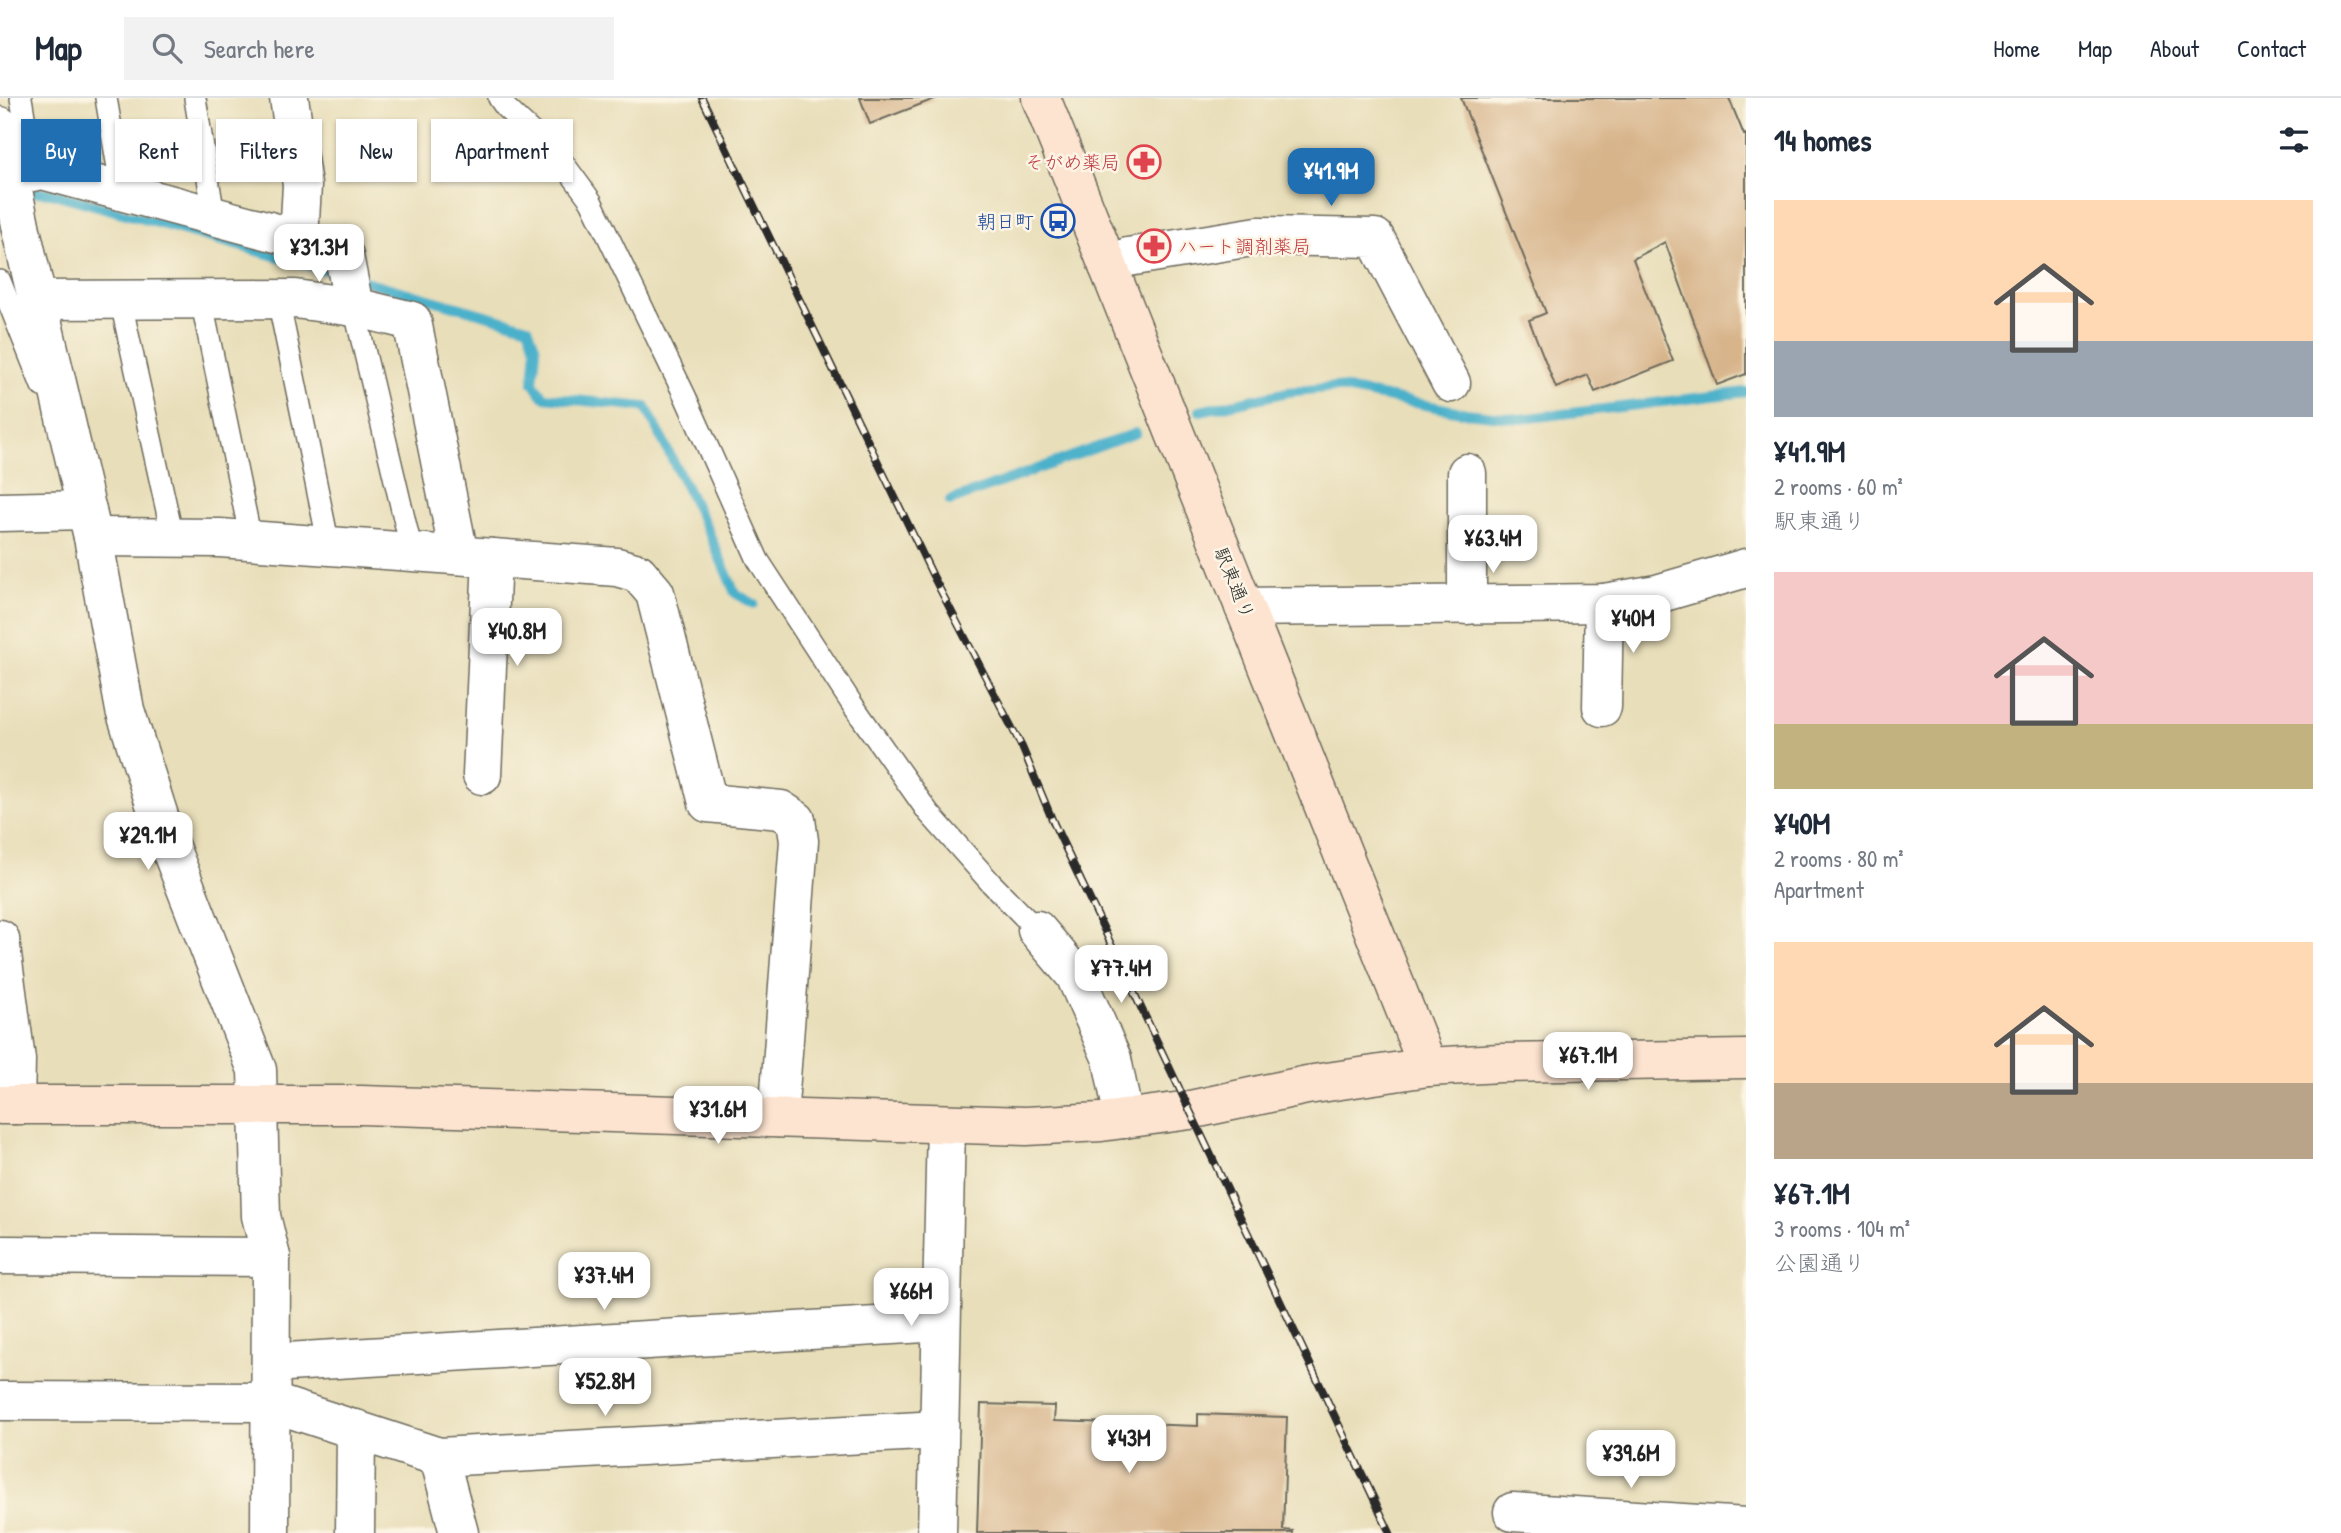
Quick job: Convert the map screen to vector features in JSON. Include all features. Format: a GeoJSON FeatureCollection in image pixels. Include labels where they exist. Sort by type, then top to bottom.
{"type":"FeatureCollection","features":[{"type":"Feature","properties":{"kind":"street"},"geometry":{"type":"LineString","coordinates":[[289,98],[302,185],[299,239]]}},
{"type":"Feature","properties":{"kind":"street","name":"駅東通り"},"geometry":{"type":"LineString","coordinates":[[1041,98],[1428,1068]]}},
{"type":"Feature","properties":{"kind":"street"},"geometry":{"type":"LineString","coordinates":[[0,126],[13,198],[90,524],[125,710],[164,832],[257,1070],[261,1216],[271,1257],[270,1533]]}},
{"type":"Feature","properties":{"kind":"street"},"geometry":{"type":"LineString","coordinates":[[13,198],[42,170],[299,239],[344,256],[353,304]]}},
{"type":"Feature","properties":{"kind":"street"},"geometry":{"type":"LineString","coordinates":[[1108,266],[1128,257],[1258,236],[1375,239],[1451,383]]}},
{"type":"Feature","properties":{"kind":"street"},"geometry":{"type":"LineString","coordinates":[[38,300],[295,299],[353,304],[412,321],[476,557],[482,775]]}},
{"type":"Feature","properties":{"kind":"street"},"geometry":{"type":"LineString","coordinates":[[1467,473],[1467,605]]}},
{"type":"Feature","properties":{"kind":"street"},"geometry":{"type":"LineString","coordinates":[[1,508],[173,538],[251,540],[617,567],[638,573],[655,593],[708,803],[781,810],[796,820],[799,841],[778,1118]]}},
{"type":"Feature","properties":{"kind":"street"},"geometry":{"type":"LineString","coordinates":[[1244,607],[1604,603],[1657,594],[1746,568]]}},
{"type":"Feature","properties":{"kind":"street"},"geometry":{"type":"LineString","coordinates":[[1602,707],[1604,603]]}},
{"type":"Feature","properties":{"kind":"street"},"geometry":{"type":"LineString","coordinates":[[1037,930],[1076,975],[1112,1059],[1124,1119]]}},
{"type":"Feature","properties":{"kind":"street"},"geometry":{"type":"LineString","coordinates":[[0,939],[16,1060],[8,1105],[361,1105],[1026,1126],[1124,1119],[1189,1110],[1307,1085],[1428,1068],[1500,1063],[1746,1059]]}},
{"type":"Feature","properties":{"kind":"street"},"geometry":{"type":"LineString","coordinates":[[937,1533],[946,1124]]}},
{"type":"Feature","properties":{"kind":"street"},"geometry":{"type":"LineString","coordinates":[[0,1255],[271,1257]]}},
{"type":"Feature","properties":{"kind":"street"},"geometry":{"type":"LineString","coordinates":[[271,1363],[941,1322]]}},
{"type":"Feature","properties":{"kind":"street"},"geometry":{"type":"LineString","coordinates":[[0,1401],[270,1402],[439,1457],[939,1430]]}},
{"type":"Feature","properties":{"kind":"street"},"geometry":{"type":"LineString","coordinates":[[355,1533],[356,1429]]}},
{"type":"Feature","properties":{"kind":"street"},"geometry":{"type":"LineString","coordinates":[[439,1457],[459,1533]]}},
{"type":"Feature","properties":{"kind":"street"},"geometry":{"type":"LineString","coordinates":[[1513,1512],[1746,1527]]}},
{"type":"Feature","properties":{"kind":"lane"},"geometry":{"type":"LineString","coordinates":[[13,198],[21,98]]}},
{"type":"Feature","properties":{"kind":"lane"},"geometry":{"type":"LineString","coordinates":[[106,98],[122,191]]}},
{"type":"Feature","properties":{"kind":"lane"},"geometry":{"type":"LineString","coordinates":[[195,98],[214,216]]}},
{"type":"Feature","properties":{"kind":"lane"},"geometry":{"type":"LineString","coordinates":[[499,98],[506,108],[561,160],[591,201],[685,396],[758,560],[852,704],[928,812],[1037,930]]}},
{"type":"Feature","properties":{"kind":"lane"},"geometry":{"type":"LineString","coordinates":[[0,281],[50,406],[65,417]]}},
{"type":"Feature","properties":{"kind":"lane"},"geometry":{"type":"LineString","coordinates":[[120,298],[173,538]]}},
{"type":"Feature","properties":{"kind":"lane"},"geometry":{"type":"LineString","coordinates":[[201,299],[251,540]]}},
{"type":"Feature","properties":{"kind":"lane"},"geometry":{"type":"LineString","coordinates":[[278,299],[329,546]]}},
{"type":"Feature","properties":{"kind":"lane"},"geometry":{"type":"LineString","coordinates":[[353,304],[412,552]]}},
{"type":"Feature","properties":{"kind":"building"},"geometry":{"type":"Polygon","coordinates":[[[860,98],[937,98],[870,124],[860,98]]]}},
{"type":"Feature","properties":{"kind":"building"},"geometry":{"type":"Polygon","coordinates":[[[1461,98],[1729,98],[1744,135],[1746,134],[1746,374],[1717,385],[1665,242],[1633,259],[1673,361],[1595,392],[1588,375],[1556,388],[1529,320],[1546,313],[1461,98]]]}},
{"type":"Feature","properties":{"kind":"building"},"geometry":{"type":"Polygon","coordinates":[[[981,1404],[1055,1406],[1054,1421],[1198,1426],[1198,1414],[1287,1417],[1283,1530],[1293,1533],[977,1533],[981,1404]]]}},
{"type":"Feature","properties":{"kind":"waterway"},"geometry":{"type":"LineString","coordinates":[[20,195],[51,193],[339,274]]}},
{"type":"Feature","properties":{"kind":"waterway"},"geometry":{"type":"LineString","coordinates":[[358,279],[528,327],[536,349],[533,383],[544,397],[646,407],[709,533],[735,593],[754,604]]}},
{"type":"Feature","properties":{"kind":"waterway"},"geometry":{"type":"LineString","coordinates":[[1200,411],[1288,392],[1335,387],[1466,413],[1520,419],[1746,392]]}},
{"type":"Feature","properties":{"kind":"waterway"},"geometry":{"type":"LineString","coordinates":[[950,501],[1136,433]]}},
{"type":"Feature","properties":{"kind":"railway"},"geometry":{"type":"LineString","coordinates":[[702,98],[933,576],[1022,747],[1054,824],[1390,1533]]}},
{"type":"Feature","properties":{"kind":"place","name":"そがめ薬局"},"geometry":{"type":"Point","coordinates":[1144,162]}},
{"type":"Feature","properties":{"kind":"place","name":"朝日町"},"geometry":{"type":"Point","coordinates":[1058,221]}},
{"type":"Feature","properties":{"kind":"place","name":"ハート調剤薬局"},"geometry":{"type":"Point","coordinates":[1154,246]}}]}
